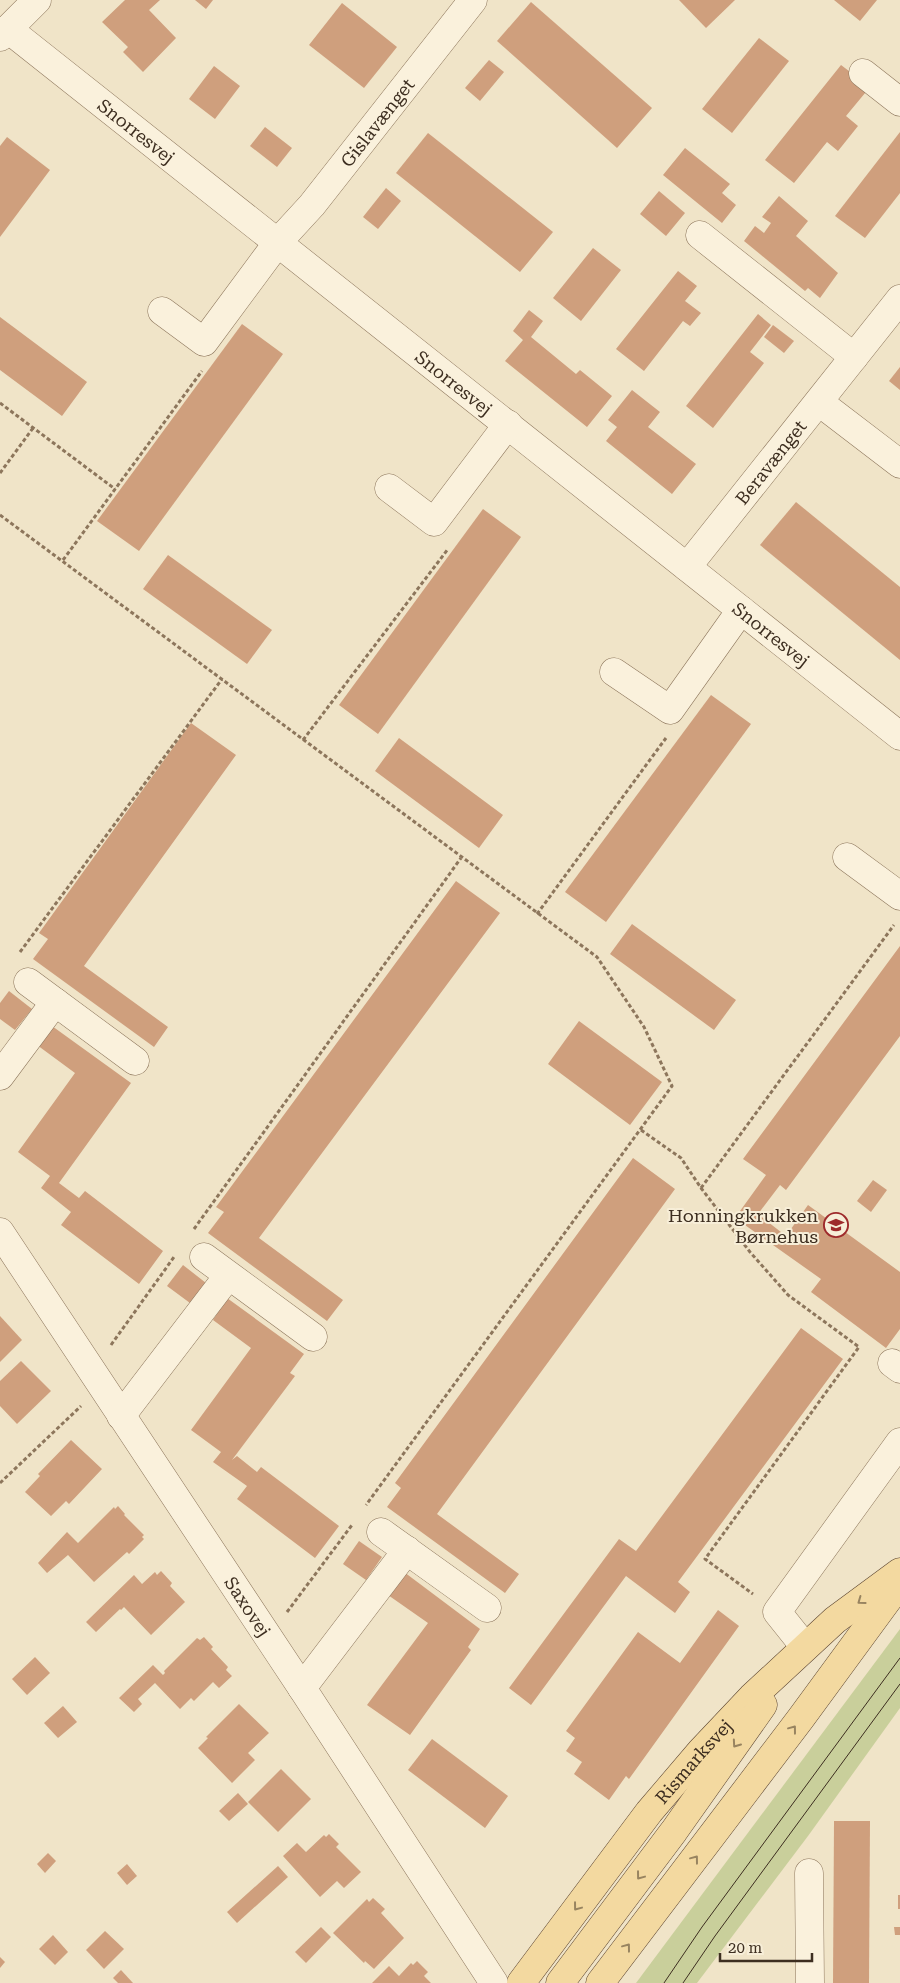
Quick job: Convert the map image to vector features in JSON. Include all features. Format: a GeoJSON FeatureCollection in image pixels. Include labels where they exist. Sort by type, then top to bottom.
{"type":"FeatureCollection","features":[{"type":"Feature","properties":{"kind":"main road","name":"Rismarksvej"},"geometry":{"type":"LineString","coordinates":[[521,1983],[649,1812],[701,1751],[752,1697],[804,1647],[835,1620],[900,1572]]}},
{"type":"Feature","properties":{"kind":"main road"},"geometry":{"type":"LineString","coordinates":[[600,1983],[801,1718],[900,1583]]}},
{"type":"Feature","properties":{"kind":"main road"},"geometry":{"type":"LineString","coordinates":[[560,1983],[674,1831],[804,1647]]}},
{"type":"Feature","properties":{"kind":"street"},"geometry":{"type":"LineString","coordinates":[[4,33],[37,0]]}},
{"type":"Feature","properties":{"kind":"street","name":"Gislavænget"},"geometry":{"type":"LineString","coordinates":[[162,311],[204,342],[278,242],[312,205],[473,0]]}},
{"type":"Feature","properties":{"kind":"street","name":"Snorresvej"},"geometry":{"type":"LineString","coordinates":[[4,33],[278,242],[900,736]]}},
{"type":"Feature","properties":{"kind":"street"},"geometry":{"type":"LineString","coordinates":[[864,72],[900,102]]}},
{"type":"Feature","properties":{"kind":"street"},"geometry":{"type":"LineString","coordinates":[[700,235],[854,357]]}},
{"type":"Feature","properties":{"kind":"street","name":"Beravænget"},"geometry":{"type":"LineString","coordinates":[[687,567],[900,299]]}},
{"type":"Feature","properties":{"kind":"street"},"geometry":{"type":"LineString","coordinates":[[819,402],[900,464]]}},
{"type":"Feature","properties":{"kind":"street"},"geometry":{"type":"LineString","coordinates":[[389,488],[434,522],[508,424]]}},
{"type":"Feature","properties":{"kind":"street"},"geometry":{"type":"LineString","coordinates":[[614,672],[670,710],[741,610]]}},
{"type":"Feature","properties":{"kind":"street"},"geometry":{"type":"LineString","coordinates":[[847,857],[900,896]]}},
{"type":"Feature","properties":{"kind":"street"},"geometry":{"type":"LineString","coordinates":[[28,982],[135,1061]]}},
{"type":"Feature","properties":{"kind":"street"},"geometry":{"type":"LineString","coordinates":[[0,1076],[55,1002]]}},
{"type":"Feature","properties":{"kind":"street","name":"Saxovej"},"geometry":{"type":"LineString","coordinates":[[0,1232],[302,1688],[494,1983]]}},
{"type":"Feature","properties":{"kind":"street"},"geometry":{"type":"LineString","coordinates":[[204,1257],[312,1337]]}},
{"type":"Feature","properties":{"kind":"street"},"geometry":{"type":"LineString","coordinates":[[121,1416],[228,1276]]}},
{"type":"Feature","properties":{"kind":"street"},"geometry":{"type":"LineString","coordinates":[[804,1647],[777,1612],[900,1442]]}},
{"type":"Feature","properties":{"kind":"street"},"geometry":{"type":"LineString","coordinates":[[380,1532],[487,1608]]}},
{"type":"Feature","properties":{"kind":"street"},"geometry":{"type":"LineString","coordinates":[[302,1688],[407,1550]]}},
{"type":"Feature","properties":{"kind":"street"},"geometry":{"type":"LineString","coordinates":[[809,1873],[810,1983]]}},
{"type":"Feature","properties":{"kind":"path"},"geometry":{"type":"LineString","coordinates":[[63,560],[202,370]]}},
{"type":"Feature","properties":{"kind":"path"},"geometry":{"type":"LineString","coordinates":[[0,403],[115,489]]}},
{"type":"Feature","properties":{"kind":"path"},"geometry":{"type":"LineString","coordinates":[[0,473],[33,428]]}},
{"type":"Feature","properties":{"kind":"path"},"geometry":{"type":"LineString","coordinates":[[0,515],[597,957],[644,1027],[672,1086],[365,1507]]}},
{"type":"Feature","properties":{"kind":"path"},"geometry":{"type":"LineString","coordinates":[[303,740],[452,544]]}},
{"type":"Feature","properties":{"kind":"path"},"geometry":{"type":"LineString","coordinates":[[20,953],[222,679]]}},
{"type":"Feature","properties":{"kind":"path"},"geometry":{"type":"LineString","coordinates":[[537,914],[674,728],[670,710]]}},
{"type":"Feature","properties":{"kind":"path"},"geometry":{"type":"LineString","coordinates":[[192,1233],[461,858]]}},
{"type":"Feature","properties":{"kind":"path"},"geometry":{"type":"LineString","coordinates":[[701,1188],[894,924]]}},
{"type":"Feature","properties":{"kind":"path"},"geometry":{"type":"LineString","coordinates":[[641,1130],[681,1158],[701,1188],[750,1252],[788,1296],[859,1347],[705,1559],[777,1612]]}},
{"type":"Feature","properties":{"kind":"path"},"geometry":{"type":"LineString","coordinates":[[0,1483],[96,1379],[175,1256]]}},
{"type":"Feature","properties":{"kind":"path"},"geometry":{"type":"LineString","coordinates":[[268,1639],[353,1523]]}},
{"type":"Feature","properties":{"kind":"green space"},"geometry":{"type":"Polygon","coordinates":[[[900,1629],[900,1708],[808,1836],[697,1983],[636,1983],[900,1629]]]}},
{"type":"Feature","properties":{"kind":"building"},"geometry":{"type":"Polygon","coordinates":[[[125,0],[160,0],[149,10],[176,38],[143,72],[123,52],[128,47],[102,22],[125,0]]]}},
{"type":"Feature","properties":{"kind":"building"},"geometry":{"type":"Polygon","coordinates":[[[195,0],[213,0],[206,9],[195,0]]]}},
{"type":"Feature","properties":{"kind":"building"},"geometry":{"type":"Polygon","coordinates":[[[679,0],[735,0],[706,28],[679,0]]]}},
{"type":"Feature","properties":{"kind":"building"},"geometry":{"type":"Polygon","coordinates":[[[834,0],[877,0],[860,21],[834,0]]]}},
{"type":"Feature","properties":{"kind":"building"},"geometry":{"type":"Polygon","coordinates":[[[531,2],[652,108],[617,148],[497,41],[531,2]]]}},
{"type":"Feature","properties":{"kind":"building"},"geometry":{"type":"Polygon","coordinates":[[[342,3],[397,47],[364,88],[309,45],[342,3]]]}},
{"type":"Feature","properties":{"kind":"building"},"geometry":{"type":"Polygon","coordinates":[[[759,38],[789,61],[732,133],[702,109],[759,38]]]}},
{"type":"Feature","properties":{"kind":"building"},"geometry":{"type":"Polygon","coordinates":[[[489,60],[504,72],[480,101],[465,88],[489,60]]]}},
{"type":"Feature","properties":{"kind":"building"},"geometry":{"type":"Polygon","coordinates":[[[841,65],[870,87],[846,116],[858,126],[838,151],[827,142],[794,183],[765,160],[841,65]]]}},
{"type":"Feature","properties":{"kind":"building"},"geometry":{"type":"Polygon","coordinates":[[[214,66],[240,86],[215,119],[189,99],[214,66]]]}},
{"type":"Feature","properties":{"kind":"building"},"geometry":{"type":"Polygon","coordinates":[[[265,127],[292,148],[277,167],[250,146],[265,127]]]}},
{"type":"Feature","properties":{"kind":"building"},"geometry":{"type":"Polygon","coordinates":[[[900,132],[900,193],[865,238],[835,216],[900,132]]]}},
{"type":"Feature","properties":{"kind":"building"},"geometry":{"type":"Polygon","coordinates":[[[428,133],[553,232],[520,272],[396,173],[428,133]]]}},
{"type":"Feature","properties":{"kind":"building"},"geometry":{"type":"Polygon","coordinates":[[[7,137],[50,170],[0,237],[0,146],[7,137]]]}},
{"type":"Feature","properties":{"kind":"building"},"geometry":{"type":"Polygon","coordinates":[[[685,148],[730,184],[722,193],[736,205],[722,223],[663,175],[685,148]]]}},
{"type":"Feature","properties":{"kind":"building"},"geometry":{"type":"Polygon","coordinates":[[[386,188],[401,201],[378,229],[363,217],[386,188]]]}},
{"type":"Feature","properties":{"kind":"building"},"geometry":{"type":"Polygon","coordinates":[[[659,191],[685,213],[666,236],[640,214],[659,191]]]}},
{"type":"Feature","properties":{"kind":"building"},"geometry":{"type":"Polygon","coordinates":[[[779,196],[808,221],[796,236],[838,273],[820,298],[808,288],[805,291],[744,241],[755,226],[764,233],[771,223],[762,217],[779,196]]]}},
{"type":"Feature","properties":{"kind":"building"},"geometry":{"type":"Polygon","coordinates":[[[593,248],[621,270],[581,321],[553,298],[593,248]]]}},
{"type":"Feature","properties":{"kind":"building"},"geometry":{"type":"Polygon","coordinates":[[[678,271],[697,286],[685,301],[701,313],[690,326],[683,321],[644,371],[616,349],[678,271]]]}},
{"type":"Feature","properties":{"kind":"building"},"geometry":{"type":"Polygon","coordinates":[[[529,310],[543,321],[531,337],[576,374],[580,370],[612,396],[587,427],[505,361],[523,340],[513,331],[529,310]]]}},
{"type":"Feature","properties":{"kind":"building"},"geometry":{"type":"Polygon","coordinates":[[[758,314],[771,325],[750,352],[764,363],[713,428],[686,406],[758,314]]]}},
{"type":"Feature","properties":{"kind":"building"},"geometry":{"type":"Polygon","coordinates":[[[0,317],[87,382],[62,416],[0,370],[0,317]]]}},
{"type":"Feature","properties":{"kind":"building"},"geometry":{"type":"Polygon","coordinates":[[[242,324],[283,354],[139,551],[97,521],[242,324]]]}},
{"type":"Feature","properties":{"kind":"building"},"geometry":{"type":"Polygon","coordinates":[[[773,325],[794,341],[784,353],[764,337],[773,325]]]}},
{"type":"Feature","properties":{"kind":"building"},"geometry":{"type":"Polygon","coordinates":[[[900,367],[900,390],[889,381],[900,367]]]}},
{"type":"Feature","properties":{"kind":"building"},"geometry":{"type":"Polygon","coordinates":[[[632,390],[660,412],[648,427],[696,464],[672,494],[606,441],[617,427],[608,420],[632,390]]]}},
{"type":"Feature","properties":{"kind":"building"},"geometry":{"type":"Polygon","coordinates":[[[796,502],[900,587],[900,660],[760,545],[796,502]]]}},
{"type":"Feature","properties":{"kind":"building"},"geometry":{"type":"Polygon","coordinates":[[[483,509],[521,537],[378,734],[339,705],[483,509]]]}},
{"type":"Feature","properties":{"kind":"building"},"geometry":{"type":"Polygon","coordinates":[[[168,555],[272,630],[247,664],[143,589],[168,555]]]}},
{"type":"Feature","properties":{"kind":"building"},"geometry":{"type":"Polygon","coordinates":[[[711,695],[751,724],[606,922],[565,892],[711,695]]]}},
{"type":"Feature","properties":{"kind":"building"},"geometry":{"type":"Polygon","coordinates":[[[191,723],[236,755],[84,966],[168,1027],[154,1047],[33,959],[48,939],[39,933],[191,723]]]}},
{"type":"Feature","properties":{"kind":"building"},"geometry":{"type":"Polygon","coordinates":[[[399,738],[503,815],[479,848],[375,771],[399,738]]]}},
{"type":"Feature","properties":{"kind":"building"},"geometry":{"type":"Polygon","coordinates":[[[456,881],[500,913],[259,1238],[343,1300],[327,1321],[208,1233],[224,1212],[216,1207],[456,881]]]}},
{"type":"Feature","properties":{"kind":"building"},"geometry":{"type":"Polygon","coordinates":[[[632,924],[736,1000],[714,1030],[610,954],[632,924]]]}},
{"type":"Feature","properties":{"kind":"building"},"geometry":{"type":"Polygon","coordinates":[[[900,946],[900,1036],[786,1190],[780,1185],[758,1214],[786,1236],[808,1205],[900,1272],[900,1329],[886,1348],[811,1292],[821,1279],[735,1218],[766,1175],[743,1159],[900,946]]]}},
{"type":"Feature","properties":{"kind":"building"},"geometry":{"type":"Polygon","coordinates":[[[9,991],[32,1009],[15,1030],[0,1019],[0,1003],[9,991]]]}},
{"type":"Feature","properties":{"kind":"building"},"geometry":{"type":"Polygon","coordinates":[[[579,1021],[662,1082],[630,1125],[548,1064],[579,1021]]]}},
{"type":"Feature","properties":{"kind":"building"},"geometry":{"type":"Polygon","coordinates":[[[52,1026],[131,1083],[59,1183],[79,1198],[85,1191],[163,1251],[139,1284],[61,1225],[71,1212],[41,1188],[50,1176],[18,1152],[75,1073],[37,1045],[52,1026]]]}},
{"type":"Feature","properties":{"kind":"building"},"geometry":{"type":"Polygon","coordinates":[[[633,1158],[675,1189],[437,1514],[519,1574],[505,1593],[387,1507],[401,1488],[395,1483],[633,1158]]]}},
{"type":"Feature","properties":{"kind":"building"},"geometry":{"type":"Polygon","coordinates":[[[873,1180],[887,1190],[871,1212],[857,1201],[873,1180]]]}},
{"type":"Feature","properties":{"kind":"building"},"geometry":{"type":"Polygon","coordinates":[[[183,1265],[206,1283],[190,1303],[167,1286],[183,1265]]]}},
{"type":"Feature","properties":{"kind":"building"},"geometry":{"type":"Polygon","coordinates":[[[227,1298],[304,1354],[290,1373],[295,1376],[232,1460],[237,1456],[257,1472],[261,1467],[339,1526],[315,1558],[237,1499],[247,1486],[213,1462],[221,1452],[191,1430],[251,1348],[213,1320],[227,1298]]]}},
{"type":"Feature","properties":{"kind":"building"},"geometry":{"type":"Polygon","coordinates":[[[0,1316],[22,1340],[0,1362],[0,1316]]]}},
{"type":"Feature","properties":{"kind":"building"},"geometry":{"type":"Polygon","coordinates":[[[801,1328],[843,1359],[678,1582],[690,1592],[675,1613],[626,1576],[531,1705],[509,1688],[619,1539],[636,1551],[801,1328]]]}},
{"type":"Feature","properties":{"kind":"building"},"geometry":{"type":"Polygon","coordinates":[[[21,1361],[51,1391],[17,1424],[0,1406],[0,1381],[21,1361]]]}},
{"type":"Feature","properties":{"kind":"building"},"geometry":{"type":"Polygon","coordinates":[[[71,1440],[102,1469],[69,1504],[66,1501],[51,1516],[25,1492],[40,1476],[38,1474],[71,1440]]]}},
{"type":"Feature","properties":{"kind":"building"},"geometry":{"type":"Polygon","coordinates":[[[118,1506],[124,1515],[144,1535],[142,1537],[144,1539],[129,1554],[127,1552],[94,1582],[68,1555],[47,1573],[38,1563],[67,1532],[78,1543],[114,1507],[115,1509],[118,1506]]]}},
{"type":"Feature","properties":{"kind":"building"},"geometry":{"type":"Polygon","coordinates":[[[359,1541],[382,1557],[366,1580],[343,1564],[359,1541]]]}},
{"type":"Feature","properties":{"kind":"building"},"geometry":{"type":"Polygon","coordinates":[[[161,1571],[172,1583],[170,1586],[185,1602],[151,1635],[124,1607],[96,1632],[86,1622],[134,1575],[142,1584],[155,1572],[157,1575],[161,1571]]]}},
{"type":"Feature","properties":{"kind":"building"},"geometry":{"type":"Polygon","coordinates":[[[404,1572],[480,1629],[468,1647],[471,1650],[410,1735],[367,1705],[428,1623],[388,1595],[404,1572]]]}},
{"type":"Feature","properties":{"kind":"building"},"geometry":{"type":"Polygon","coordinates":[[[718,1610],[739,1626],[629,1779],[626,1776],[609,1800],[574,1774],[582,1762],[566,1751],[575,1738],[566,1731],[638,1632],[680,1663],[718,1610]]]}},
{"type":"Feature","properties":{"kind":"building"},"geometry":{"type":"Polygon","coordinates":[[[204,1637],[213,1647],[211,1649],[228,1667],[226,1670],[232,1676],[219,1688],[213,1682],[194,1701],[191,1698],[180,1709],[155,1683],[138,1699],[142,1704],[134,1712],[119,1698],[153,1665],[163,1675],[164,1671],[197,1638],[200,1640],[204,1637]]]}},
{"type":"Feature","properties":{"kind":"building"},"geometry":{"type":"Polygon","coordinates":[[[35,1657],[50,1673],[27,1695],[12,1679],[35,1657]]]}},
{"type":"Feature","properties":{"kind":"building"},"geometry":{"type":"Polygon","coordinates":[[[239,1704],[269,1733],[248,1753],[255,1760],[232,1783],[198,1748],[208,1738],[206,1737],[239,1704]]]}},
{"type":"Feature","properties":{"kind":"building"},"geometry":{"type":"Polygon","coordinates":[[[63,1706],[77,1722],[58,1738],[44,1723],[63,1706]]]}},
{"type":"Feature","properties":{"kind":"building"},"geometry":{"type":"Polygon","coordinates":[[[432,1739],[508,1796],[485,1828],[408,1770],[432,1739]]]}},
{"type":"Feature","properties":{"kind":"building"},"geometry":{"type":"Polygon","coordinates":[[[281,1769],[311,1799],[278,1832],[248,1802],[281,1769]]]}},
{"type":"Feature","properties":{"kind":"building"},"geometry":{"type":"Polygon","coordinates":[[[238,1793],[248,1804],[229,1821],[219,1811],[238,1793]]]}},
{"type":"Feature","properties":{"kind":"building"},"geometry":{"type":"Polygon","coordinates":[[[834,1821],[870,1821],[869,1983],[833,1983],[834,1821]]]}},
{"type":"Feature","properties":{"kind":"building"},"geometry":{"type":"Polygon","coordinates":[[[329,1834],[339,1844],[336,1847],[361,1872],[344,1888],[337,1881],[320,1897],[283,1856],[297,1843],[306,1852],[324,1835],[326,1837],[329,1834]]]}},
{"type":"Feature","properties":{"kind":"building"},"geometry":{"type":"Polygon","coordinates":[[[48,1853],[56,1861],[45,1873],[37,1864],[48,1853]]]}},
{"type":"Feature","properties":{"kind":"building"},"geometry":{"type":"Polygon","coordinates":[[[127,1864],[137,1876],[127,1885],[117,1873],[127,1864]]]}},
{"type":"Feature","properties":{"kind":"building"},"geometry":{"type":"Polygon","coordinates":[[[278,1866],[288,1877],[237,1923],[227,1912],[278,1866]]]}},
{"type":"Feature","properties":{"kind":"building"},"geometry":{"type":"Polygon","coordinates":[[[898,1895],[900,1895],[900,1909],[898,1909],[898,1895]]]}},
{"type":"Feature","properties":{"kind":"building"},"geometry":{"type":"Polygon","coordinates":[[[373,1898],[385,1909],[381,1913],[404,1938],[374,1969],[365,1961],[364,1963],[333,1933],[367,1899],[369,1902],[373,1898]]]}},
{"type":"Feature","properties":{"kind":"building"},"geometry":{"type":"Polygon","coordinates":[[[321,1927],[331,1937],[306,1963],[295,1952],[321,1927]]]}},
{"type":"Feature","properties":{"kind":"building"},"geometry":{"type":"Polygon","coordinates":[[[894,1927],[900,1927],[900,1935],[895,1935],[894,1927]]]}},
{"type":"Feature","properties":{"kind":"building"},"geometry":{"type":"Polygon","coordinates":[[[105,1931],[124,1949],[104,1969],[86,1950],[105,1931]]]}},
{"type":"Feature","properties":{"kind":"building"},"geometry":{"type":"Polygon","coordinates":[[[53,1935],[68,1952],[55,1965],[39,1949],[53,1935]]]}},
{"type":"Feature","properties":{"kind":"building"},"geometry":{"type":"Polygon","coordinates":[[[0,1957],[5,1962],[0,1968],[0,1957]]]}},
{"type":"Feature","properties":{"kind":"building"},"geometry":{"type":"Polygon","coordinates":[[[417,1961],[428,1972],[424,1976],[431,1983],[372,1983],[389,1966],[399,1976],[411,1963],[413,1965],[417,1961]]]}},
{"type":"Feature","properties":{"kind":"building"},"geometry":{"type":"Polygon","coordinates":[[[121,1970],[133,1983],[118,1983],[113,1978],[121,1970]]]}},
{"type":"Feature","properties":{"kind":"tram line"},"geometry":{"type":"LineString","coordinates":[[664,1983],[702,1927],[900,1658]]}},
{"type":"Feature","properties":{"kind":"tram line"},"geometry":{"type":"LineString","coordinates":[[683,1983],[715,1936],[900,1684]]}},
{"type":"Feature","properties":{"kind":"place","name":"Honningkrukken Børnehus"},"geometry":{"type":"Point","coordinates":[836,1225]}}]}
